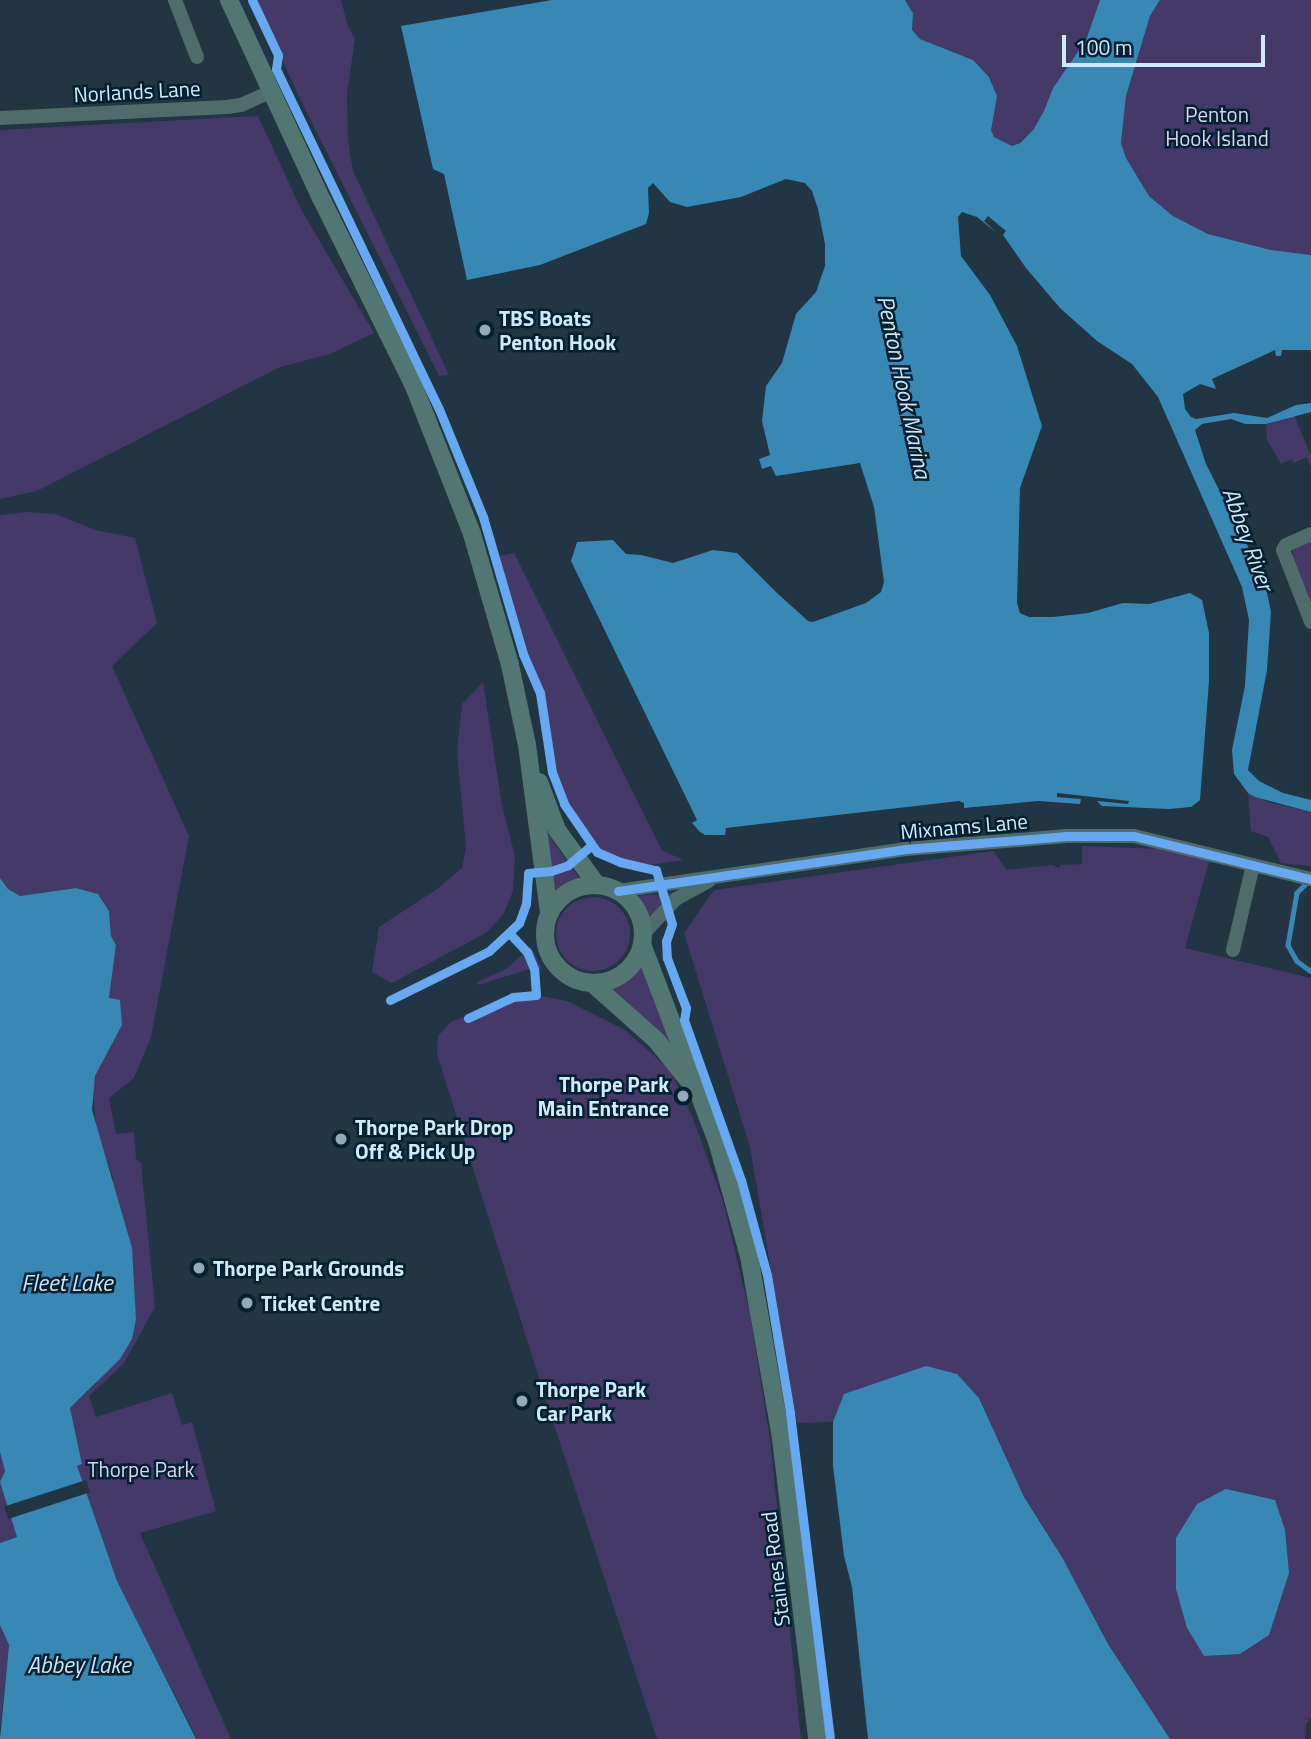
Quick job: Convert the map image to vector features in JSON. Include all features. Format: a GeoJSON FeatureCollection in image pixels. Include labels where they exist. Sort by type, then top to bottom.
{"type":"FeatureCollection","features":[{"type":"Feature","properties":{"kind":"main road"},"geometry":{"type":"LineString","coordinates":[[229,0],[413,384],[455,486],[510,665],[527,745],[549,913],[545,936],[551,957],[566,974],[592,983],[606,981],[629,968],[643,939],[637,909],[618,891],[597,884],[568,891],[549,913]]}},
{"type":"Feature","properties":{"kind":"main road"},"geometry":{"type":"LineString","coordinates":[[527,745],[557,830],[597,884]]}},
{"type":"Feature","properties":{"kind":"main road","name":"Staines Road"},"geometry":{"type":"LineString","coordinates":[[643,939],[735,1197],[767,1345],[817,1739]]}},
{"type":"Feature","properties":{"kind":"main road","name":"Staines Road"},"geometry":{"type":"LineString","coordinates":[[592,983],[656,1040],[686,1077],[705,1108]]}},
{"type":"Feature","properties":{"kind":"street"},"geometry":{"type":"LineString","coordinates":[[175,0],[197,57]]}},
{"type":"Feature","properties":{"kind":"street","name":"Norlands Lane"},"geometry":{"type":"LineString","coordinates":[[0,118],[227,107],[272,91]]}},
{"type":"Feature","properties":{"kind":"street"},"geometry":{"type":"LineString","coordinates":[[1311,534],[1284,548],[1311,622]]}},
{"type":"Feature","properties":{"kind":"street","name":"Mixnams Lane"},"geometry":{"type":"LineString","coordinates":[[618,891],[918,847],[1066,836],[1134,836],[1311,879]]}},
{"type":"Feature","properties":{"kind":"street"},"geometry":{"type":"LineString","coordinates":[[1233,950],[1253,865]]}},
{"type":"Feature","properties":{"kind":"street","name":"Mixnams Lane"},"geometry":{"type":"LineString","coordinates":[[643,939],[676,899],[720,876]]}},
{"type":"Feature","properties":{"kind":"green space"},"geometry":{"type":"Polygon","coordinates":[[[255,0],[341,0],[348,27],[355,39],[347,94],[348,140],[353,171],[449,375],[439,376],[300,99],[255,0]]]}},
{"type":"Feature","properties":{"kind":"green space"},"geometry":{"type":"Polygon","coordinates":[[[905,0],[1100,0],[1086,40],[1053,88],[1033,130],[1012,146],[994,137],[990,130],[997,96],[989,77],[973,60],[920,39],[912,30],[913,13],[905,0]]]}},
{"type":"Feature","properties":{"kind":"green space","name":"Penton Hook Island"},"geometry":{"type":"Polygon","coordinates":[[[1160,0],[1311,0],[1311,255],[1271,250],[1208,234],[1173,216],[1149,196],[1126,158],[1121,143],[1126,96],[1150,16],[1160,0]]]}},
{"type":"Feature","properties":{"kind":"green space"},"geometry":{"type":"Polygon","coordinates":[[[258,116],[302,211],[374,333],[330,354],[280,367],[37,491],[0,499],[0,130],[258,116]]]}},
{"type":"Feature","properties":{"kind":"green space"},"geometry":{"type":"Polygon","coordinates":[[[1294,415],[1311,456],[1311,467],[1307,457],[1294,463],[1292,459],[1281,464],[1267,440],[1266,425],[1294,415]]]}},
{"type":"Feature","properties":{"kind":"green space","name":"Thorpe Park"},"geometry":{"type":"Polygon","coordinates":[[[26,512],[56,514],[95,530],[135,538],[157,623],[112,666],[189,836],[151,1037],[134,1078],[109,1098],[116,1134],[134,1132],[136,1159],[141,1163],[155,1307],[124,1363],[89,1396],[96,1417],[172,1393],[182,1425],[192,1422],[216,1511],[140,1533],[231,1739],[197,1739],[117,1581],[86,1494],[11,1517],[17,1537],[0,1543],[0,1482],[7,1505],[82,1463],[70,1408],[97,1383],[113,1178],[96,1129],[93,1088],[95,1076],[122,1025],[119,1007],[109,998],[116,945],[111,936],[109,911],[98,894],[75,888],[20,896],[8,889],[0,878],[0,515],[26,512]]]}},
{"type":"Feature","properties":{"kind":"green space"},"geometry":{"type":"Polygon","coordinates":[[[1311,540],[1311,613],[1292,564],[1293,550],[1311,540]]]}},
{"type":"Feature","properties":{"kind":"green space"},"geometry":{"type":"Polygon","coordinates":[[[514,553],[662,850],[683,860],[637,867],[607,857],[586,839],[564,804],[552,772],[540,693],[523,654],[495,557],[514,553]]]}},
{"type":"Feature","properties":{"kind":"green space"},"geometry":{"type":"Polygon","coordinates":[[[483,682],[502,806],[515,856],[513,891],[503,915],[486,933],[392,983],[372,972],[379,927],[437,889],[462,868],[466,847],[457,752],[462,704],[483,682]]]}},
{"type":"Feature","properties":{"kind":"green space"},"geometry":{"type":"Polygon","coordinates":[[[1248,793],[1271,803],[1311,812],[1311,866],[1281,863],[1268,837],[1251,831],[1248,793]]]}},
{"type":"Feature","properties":{"kind":"green space"},"geometry":{"type":"Polygon","coordinates":[[[546,832],[580,879],[552,893],[546,832]]]}},
{"type":"Feature","properties":{"kind":"green space"},"geometry":{"type":"Polygon","coordinates":[[[1082,846],[1162,849],[1209,861],[1185,948],[1311,978],[1311,1717],[1306,1724],[1305,1739],[1170,1739],[1108,1644],[1062,1557],[1024,1497],[979,1397],[840,1407],[833,1422],[797,1423],[750,1147],[684,933],[714,890],[993,851],[1007,870],[1052,865],[1060,868],[1060,865],[1082,864],[1082,846]]]}},
{"type":"Feature","properties":{"kind":"green space"},"geometry":{"type":"Polygon","coordinates":[[[674,893],[647,922],[635,896],[674,893]]]}},
{"type":"Feature","properties":{"kind":"green space"},"geometry":{"type":"Polygon","coordinates":[[[593,897],[607,900],[619,908],[627,920],[630,934],[627,948],[619,960],[607,968],[593,971],[579,968],[567,960],[559,948],[556,934],[559,920],[567,908],[579,900],[593,897]]]}},
{"type":"Feature","properties":{"kind":"green space"},"geometry":{"type":"Polygon","coordinates":[[[531,947],[542,969],[529,969],[479,985],[477,982],[506,969],[531,947]]]}},
{"type":"Feature","properties":{"kind":"green space"},"geometry":{"type":"Polygon","coordinates":[[[642,960],[681,1058],[608,987],[634,972],[642,960]]]}},
{"type":"Feature","properties":{"kind":"green space"},"geometry":{"type":"Polygon","coordinates":[[[536,995],[567,1001],[625,1030],[670,1070],[692,1116],[723,1201],[750,1314],[770,1439],[801,1739],[657,1739],[437,1054],[438,1036],[451,1022],[513,997],[536,995]]]}},
{"type":"Feature","properties":{"kind":"green space"},"geometry":{"type":"Polygon","coordinates":[[[0,1452],[5,1471],[0,1482],[0,1452]]]}},
{"type":"Feature","properties":{"kind":"green space"},"geometry":{"type":"Polygon","coordinates":[[[0,1625],[9,1645],[0,1729],[0,1625]]]}},
{"type":"Feature","properties":{"kind":"water","name":"Penton Hook Marina"},"geometry":{"type":"Polygon","coordinates":[[[552,0],[905,0],[913,13],[912,30],[920,39],[973,60],[989,77],[997,96],[991,130],[994,137],[1012,146],[1020,143],[1033,130],[1053,88],[1086,40],[1100,0],[1160,0],[1150,16],[1126,96],[1121,143],[1126,158],[1149,196],[1173,216],[1208,234],[1271,250],[1311,255],[1311,350],[1282,350],[1281,356],[1276,356],[1275,350],[1212,379],[1216,389],[1200,384],[1183,394],[1185,409],[1196,419],[1234,413],[1267,418],[1296,405],[1311,403],[1311,412],[1266,424],[1245,424],[1231,419],[1202,424],[1195,430],[1206,464],[1264,578],[1271,612],[1267,670],[1248,770],[1259,781],[1283,793],[1311,800],[1311,812],[1255,797],[1248,793],[1234,774],[1232,750],[1245,686],[1249,620],[1242,587],[1158,397],[1132,364],[1097,341],[1060,308],[1026,268],[1003,235],[1006,231],[988,216],[984,221],[997,233],[977,217],[962,212],[958,217],[961,256],[990,295],[1017,346],[1042,426],[1020,488],[1017,603],[1020,613],[1029,617],[1053,617],[1088,613],[1123,603],[1149,604],[1190,593],[1202,600],[1209,633],[1209,681],[1200,800],[1191,807],[1169,809],[1102,806],[1097,801],[1128,804],[1129,801],[1057,793],[1057,797],[1081,799],[1080,804],[1038,801],[964,808],[964,803],[959,801],[726,828],[725,835],[705,835],[700,832],[692,823],[697,820],[571,561],[577,542],[613,540],[626,554],[673,563],[713,550],[737,553],[776,592],[808,621],[813,622],[866,603],[881,592],[884,582],[874,507],[860,463],[776,476],[771,466],[762,469],[759,459],[770,455],[762,421],[766,386],[782,363],[796,314],[816,292],[825,266],[825,244],[818,209],[812,191],[805,183],[786,179],[741,197],[687,207],[670,202],[653,183],[648,188],[649,213],[646,224],[540,265],[467,280],[444,174],[433,169],[401,26],[552,0]]]}},
{"type":"Feature","properties":{"kind":"water","name":"Fleet Lake"},"geometry":{"type":"Polygon","coordinates":[[[0,878],[8,889],[20,896],[76,888],[98,894],[109,911],[111,936],[116,945],[109,998],[120,1000],[122,1025],[95,1076],[92,1110],[132,1248],[136,1319],[132,1339],[120,1359],[70,1408],[82,1464],[77,1466],[117,1581],[196,1739],[0,1739],[9,1645],[0,1625],[0,1543],[17,1537],[0,1482],[5,1471],[0,1452],[0,878]]]}},
{"type":"Feature","properties":{"kind":"water"},"geometry":{"type":"Polygon","coordinates":[[[926,1366],[957,1374],[979,1398],[1024,1497],[1062,1557],[1108,1644],[1170,1739],[868,1739],[852,1587],[844,1556],[833,1466],[833,1422],[844,1394],[926,1366]]]}},
{"type":"Feature","properties":{"kind":"water"},"geometry":{"type":"Polygon","coordinates":[[[1226,1489],[1275,1500],[1285,1530],[1289,1573],[1269,1635],[1240,1654],[1204,1656],[1187,1628],[1176,1589],[1176,1538],[1197,1504],[1226,1489]]]}},
{"type":"Feature","properties":{"kind":"pier"},"geometry":{"type":"Polygon","coordinates":[[[86,1480],[90,1492],[8,1519],[4,1507],[86,1480]]]}},
{"type":"Feature","properties":{"kind":"waterway","name":"Abbey River"},"geometry":{"type":"LineString","coordinates":[[1308,882],[1297,893],[1288,945],[1297,961],[1311,971]]}},
{"type":"Feature","properties":{"kind":"cycle path"},"geometry":{"type":"LineString","coordinates":[[252,0],[278,55],[276,69],[439,409],[483,517],[523,654],[540,693],[552,772],[564,804],[597,852],[620,862],[656,870],[672,924],[666,941],[667,958],[686,1008],[684,1020],[741,1180],[767,1275],[790,1413],[830,1739]]}},
{"type":"Feature","properties":{"kind":"cycle path"},"geometry":{"type":"LineString","coordinates":[[618,891],[906,849],[1066,836],[1134,836],[1311,879]]}},
{"type":"Feature","properties":{"kind":"cycle path"},"geometry":{"type":"LineString","coordinates":[[390,1000],[489,951],[519,923],[526,904],[528,873],[551,871],[568,865],[591,846]]}},
{"type":"Feature","properties":{"kind":"cycle path"},"geometry":{"type":"LineString","coordinates":[[468,1018],[513,997],[536,995],[534,969],[527,952],[510,934]]}},
{"type":"Feature","properties":{"kind":"place","name":"TBS Boats Penton Hook"},"geometry":{"type":"Point","coordinates":[485,330]}},
{"type":"Feature","properties":{"kind":"place","name":"Thorpe Park Main Entrance"},"geometry":{"type":"Point","coordinates":[683,1096]}},
{"type":"Feature","properties":{"kind":"place","name":"Thorpe Park Drop Off & Pick Up"},"geometry":{"type":"Point","coordinates":[341,1139]}},
{"type":"Feature","properties":{"kind":"place","name":"Thorpe Park Grounds"},"geometry":{"type":"Point","coordinates":[199,1268]}},
{"type":"Feature","properties":{"kind":"place","name":"Ticket Centre"},"geometry":{"type":"Point","coordinates":[247,1303]}},
{"type":"Feature","properties":{"kind":"place","name":"Thorpe Park Car Park"},"geometry":{"type":"Point","coordinates":[522,1401]}},
{"type":"Feature","properties":{"kind":"water label","name":"Abbey Lake"},"geometry":{"type":"Point","coordinates":[79,1665]}}]}
